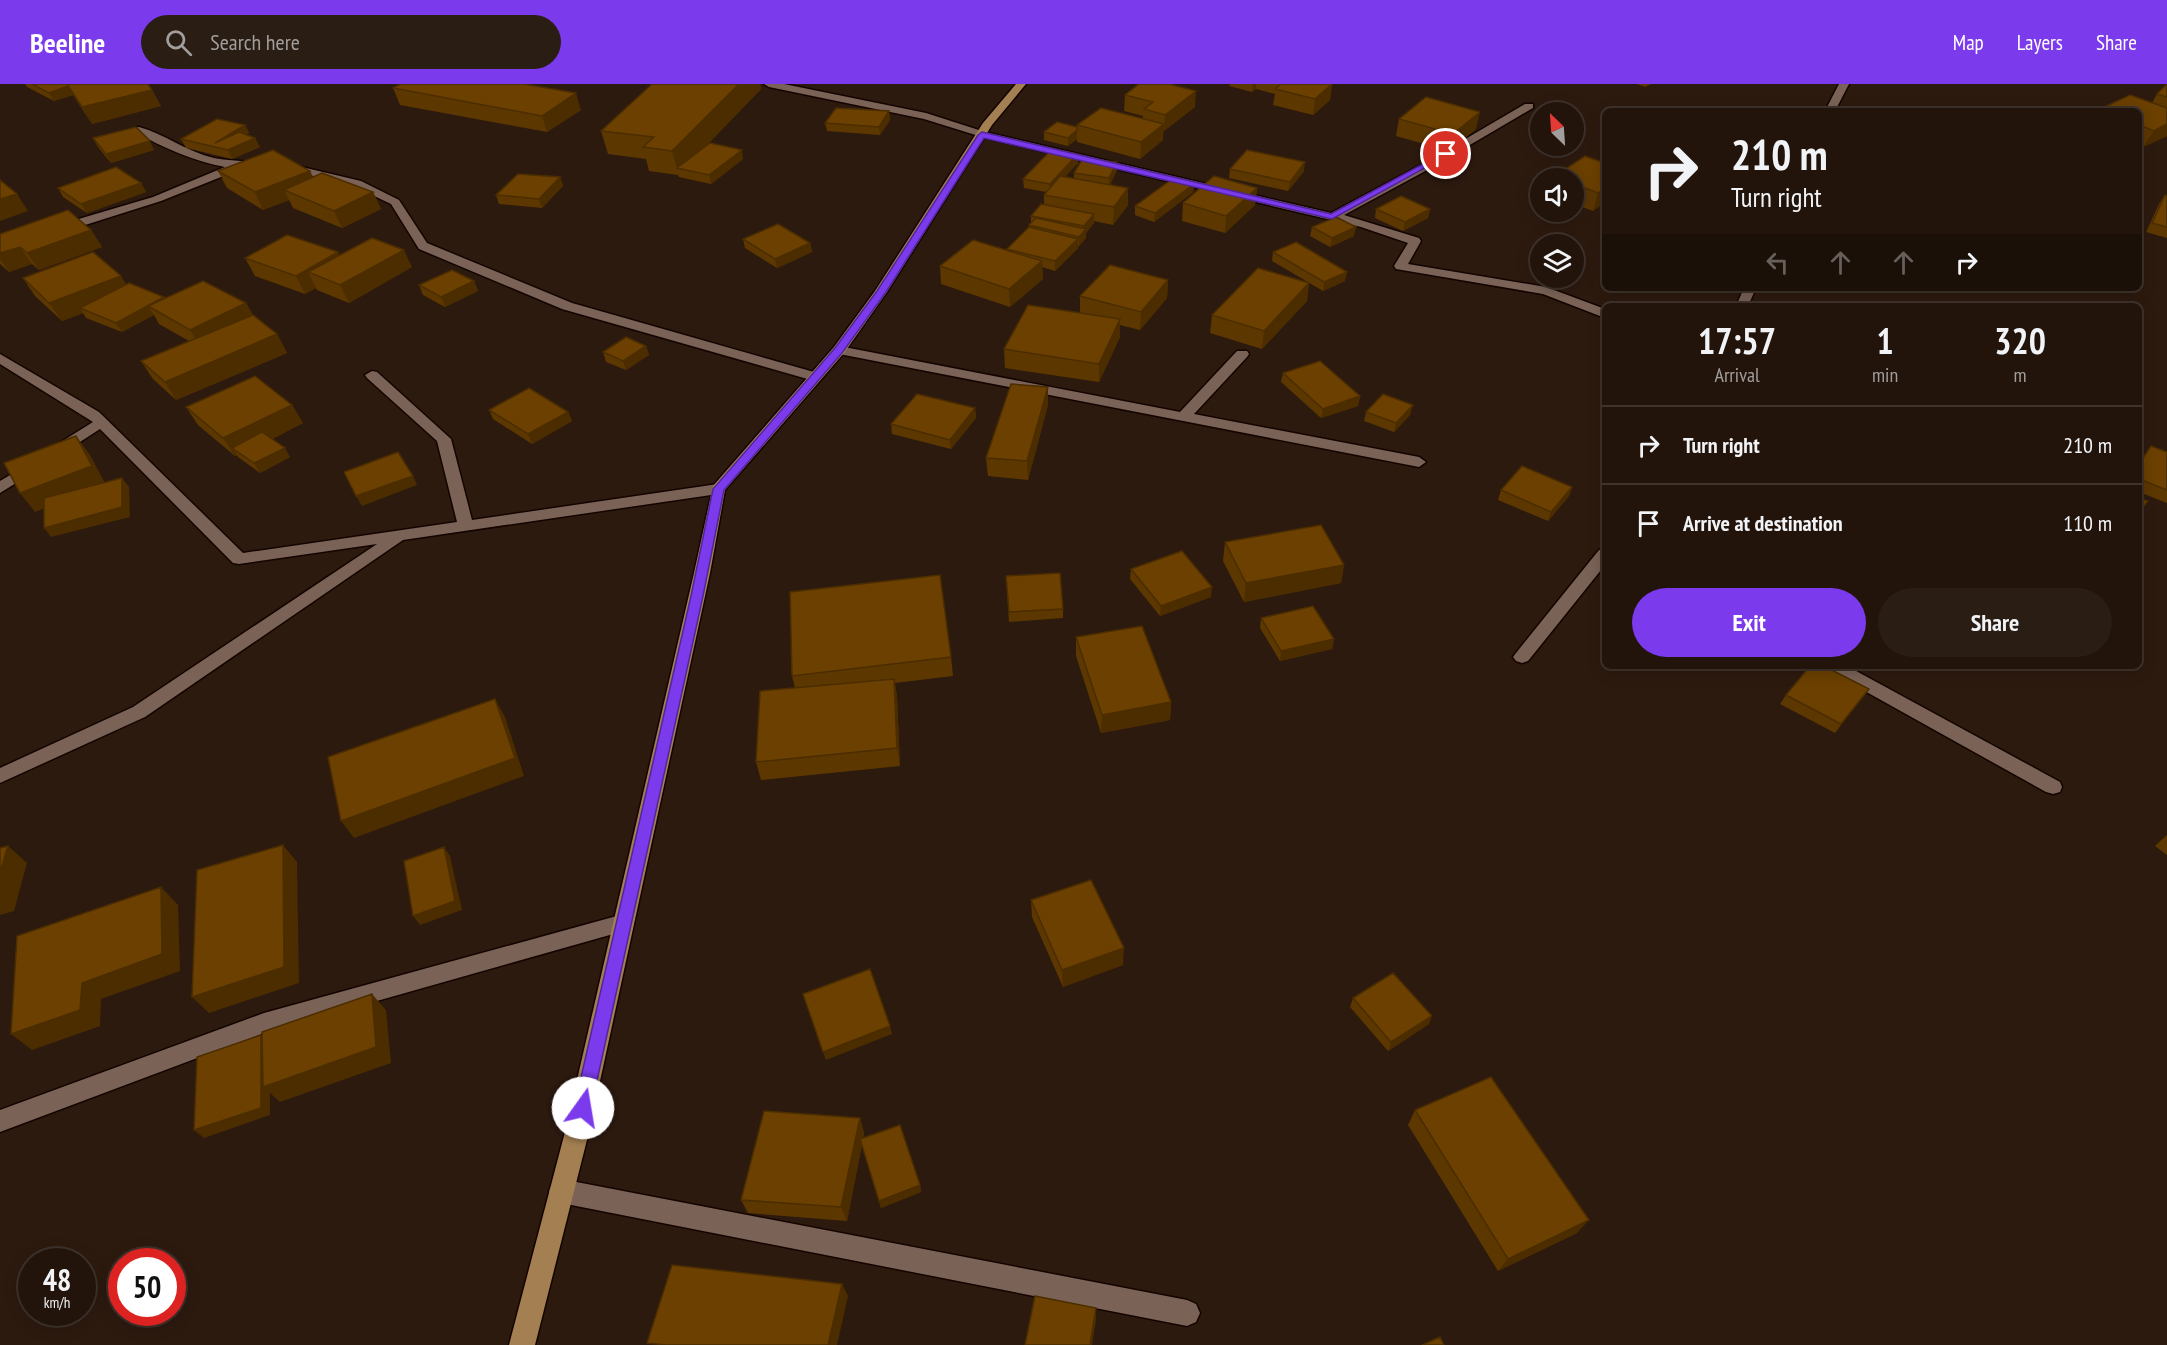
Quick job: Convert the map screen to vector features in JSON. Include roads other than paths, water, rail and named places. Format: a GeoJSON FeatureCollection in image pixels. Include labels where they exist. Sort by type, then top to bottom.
{"type":"FeatureCollection","features":[{"type":"Feature","properties":{"kind":"main road"},"geometry":{"type":"LineString","coordinates":[[522,1345],[578,1132],[702,573],[718,489],[839,351],[881,292],[982,135],[1021,84]]}},
{"type":"Feature","properties":{"kind":"street"},"geometry":{"type":"LineString","coordinates":[[769,84],[926,116],[982,135],[1332,217],[1415,241],[1400,266],[1546,291],[1602,313]]}},
{"type":"Feature","properties":{"kind":"street"},"geometry":{"type":"LineString","coordinates":[[1832,108],[1844,84]]}},
{"type":"Feature","properties":{"kind":"street"},"geometry":{"type":"LineString","coordinates":[[1332,217],[1425,167],[1529,106]]}},
{"type":"Feature","properties":{"kind":"street"},"geometry":{"type":"LineString","coordinates":[[139,130],[175,150],[238,166],[293,167],[357,183],[395,202],[423,246],[469,266],[567,306],[816,377]]}},
{"type":"Feature","properties":{"kind":"street"},"geometry":{"type":"LineString","coordinates":[[44,234],[157,199],[238,166]]}},
{"type":"Feature","properties":{"kind":"street"},"geometry":{"type":"LineString","coordinates":[[839,351],[1419,462]]}},
{"type":"Feature","properties":{"kind":"street"},"geometry":{"type":"LineString","coordinates":[[1184,416],[1242,354]]}},
{"type":"Feature","properties":{"kind":"street"},"geometry":{"type":"LineString","coordinates":[[0,358],[94,415],[239,560],[718,489]]}},
{"type":"Feature","properties":{"kind":"street"},"geometry":{"type":"LineString","coordinates":[[372,375],[444,439],[466,526]]}},
{"type":"Feature","properties":{"kind":"street"},"geometry":{"type":"LineString","coordinates":[[0,488],[102,422]]}},
{"type":"Feature","properties":{"kind":"street"},"geometry":{"type":"LineString","coordinates":[[0,776],[139,712],[402,536]]}},
{"type":"Feature","properties":{"kind":"street"},"geometry":{"type":"LineString","coordinates":[[1522,657],[1602,558]]}},
{"type":"Feature","properties":{"kind":"street"},"geometry":{"type":"LineString","coordinates":[[1838,669],[2053,787]]}},
{"type":"Feature","properties":{"kind":"street"},"geometry":{"type":"LineString","coordinates":[[0,1121],[264,1023],[624,923]]}},
{"type":"Feature","properties":{"kind":"street"},"geometry":{"type":"LineString","coordinates":[[561,1191],[1187,1313]]}}]}
